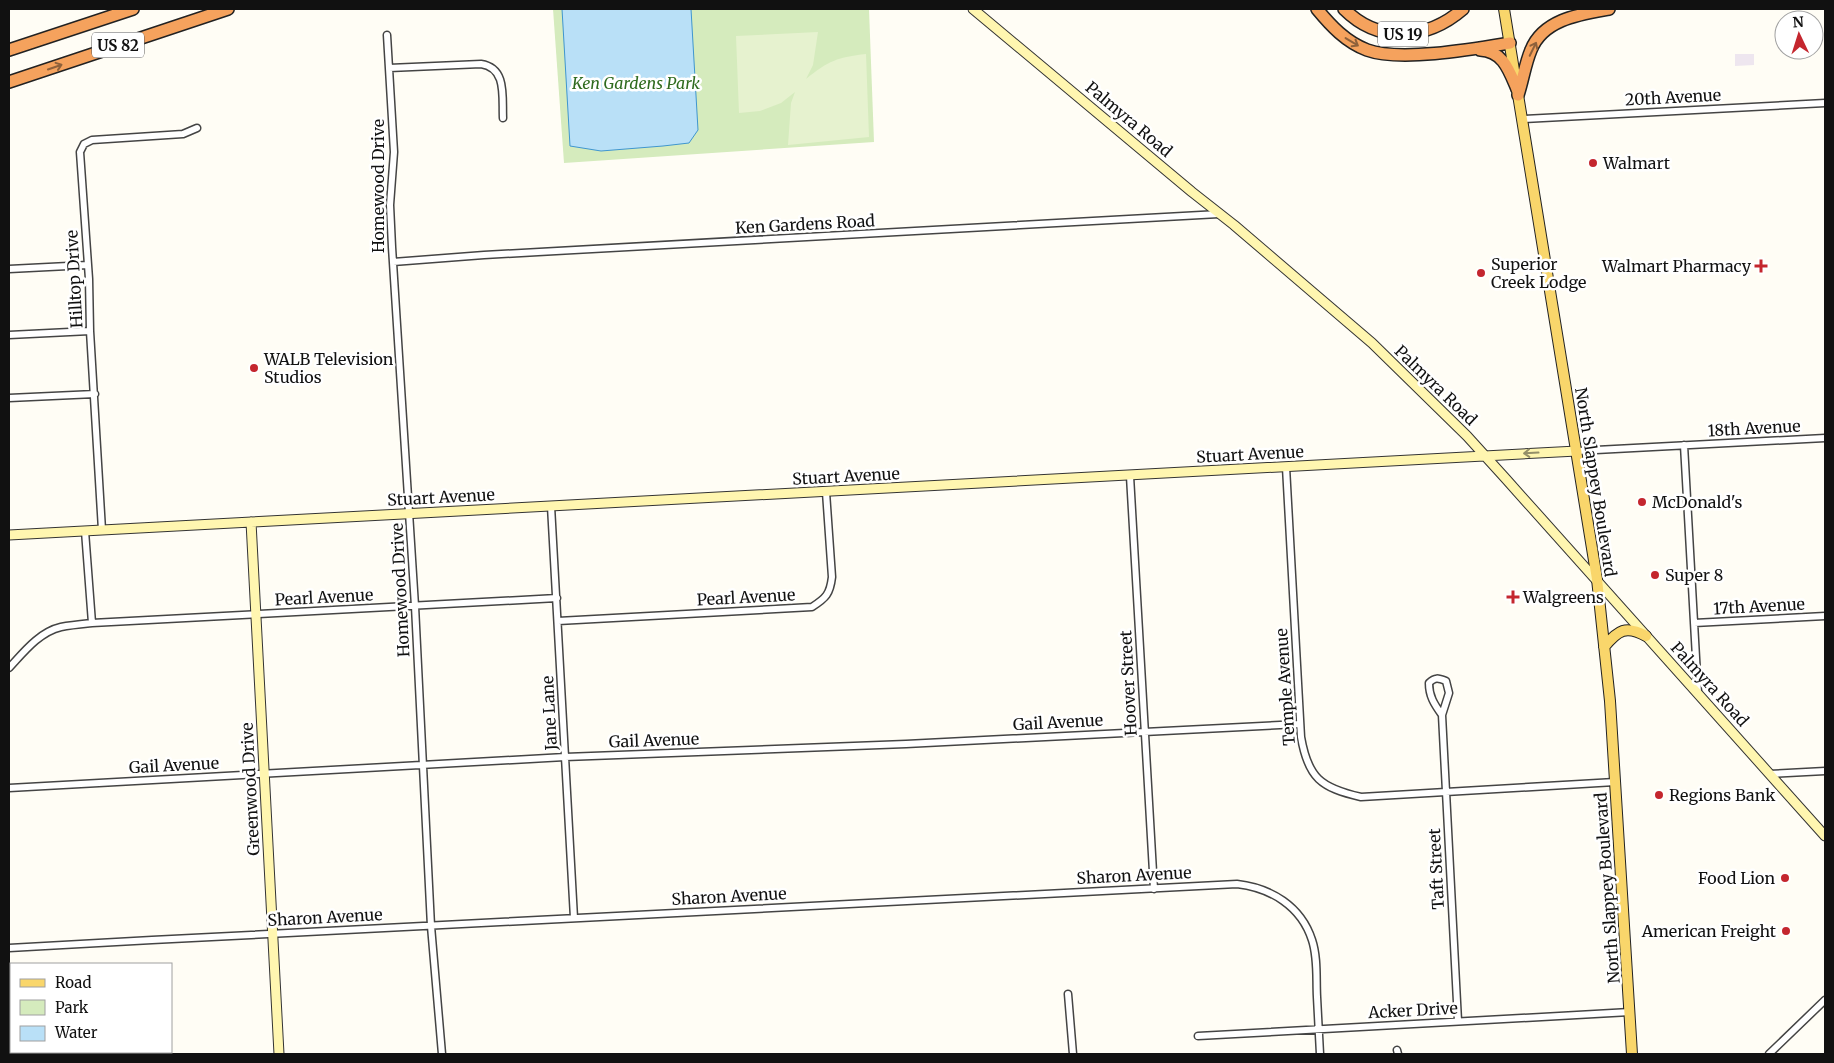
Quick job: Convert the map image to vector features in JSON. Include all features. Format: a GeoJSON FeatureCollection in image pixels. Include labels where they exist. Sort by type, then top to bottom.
{"type":"FeatureCollection","features":[{"type":"Feature","properties":{"kind":"highway","name":"US 82"},"geometry":{"type":"LineString","coordinates":[[9,50],[132,9]]}},
{"type":"Feature","properties":{"kind":"highway","name":"US 82"},"geometry":{"type":"LineString","coordinates":[[9,82],[228,9]]}},
{"type":"Feature","properties":{"kind":"highway"},"geometry":{"type":"LineString","coordinates":[[1317,9],[1341,35],[1354,44],[1374,52],[1393,55],[1510,43]]}},
{"type":"Feature","properties":{"kind":"highway","name":"US 19"},"geometry":{"type":"LineString","coordinates":[[1344,9],[1365,26],[1390,33],[1410,34],[1445,23],[1463,9]]}},
{"type":"Feature","properties":{"kind":"highway"},"geometry":{"type":"LineString","coordinates":[[1518,92],[1531,48],[1542,33],[1557,22],[1568,18],[1609,9]]}},
{"type":"Feature","properties":{"kind":"highway"},"geometry":{"type":"LineString","coordinates":[[1463,49],[1485,50],[1501,58],[1518,92]]}},
{"type":"Feature","properties":{"kind":"main road","name":"North Slappey Boulevard"},"geometry":{"type":"LineString","coordinates":[[1504,9],[1597,579],[1610,703],[1632,1054]]}},
{"type":"Feature","properties":{"kind":"main road"},"geometry":{"type":"LineString","coordinates":[[1604,646],[1612,636],[1627,630],[1646,636]]}},
{"type":"Feature","properties":{"kind":"street","name":"Palmyra Road"},"geometry":{"type":"LineString","coordinates":[[973,9],[1218,214],[1234,225],[1372,343],[1484,455],[1597,579],[1825,836]]}},
{"type":"Feature","properties":{"kind":"street","name":"Homewood Drive"},"geometry":{"type":"LineString","coordinates":[[388,35],[394,152],[390,205],[393,262],[415,606],[431,926],[442,1054]]}},
{"type":"Feature","properties":{"kind":"street"},"geometry":{"type":"LineString","coordinates":[[389,68],[490,65],[500,76],[503,118]]}},
{"type":"Feature","properties":{"kind":"street","name":"20th Avenue"},"geometry":{"type":"LineString","coordinates":[[1523,119],[1825,103]]}},
{"type":"Feature","properties":{"kind":"street","name":"Hilltop Drive"},"geometry":{"type":"LineString","coordinates":[[102,530],[80,152],[84,144],[92,140],[183,134],[197,128]]}},
{"type":"Feature","properties":{"kind":"street","name":"Ken Gardens Road"},"geometry":{"type":"LineString","coordinates":[[393,262],[484,255],[1175,218],[1218,214]]}},
{"type":"Feature","properties":{"kind":"street"},"geometry":{"type":"LineString","coordinates":[[9,269],[88,265]]}},
{"type":"Feature","properties":{"kind":"street"},"geometry":{"type":"LineString","coordinates":[[9,335],[90,331]]}},
{"type":"Feature","properties":{"kind":"street"},"geometry":{"type":"LineString","coordinates":[[9,398],[95,394]]}},
{"type":"Feature","properties":{"kind":"street","name":"18th Avenue"},"geometry":{"type":"LineString","coordinates":[[1684,445],[1825,438]]}},
{"type":"Feature","properties":{"kind":"street"},"geometry":{"type":"LineString","coordinates":[[1684,445],[1698,694]]}},
{"type":"Feature","properties":{"kind":"street","name":"Stuart Avenue"},"geometry":{"type":"LineString","coordinates":[[9,535],[1684,445]]}},
{"type":"Feature","properties":{"kind":"street","name":"Temple Avenue"},"geometry":{"type":"LineString","coordinates":[[1286,467],[1302,746],[1307,763],[1318,779],[1338,791],[1362,796],[1615,782]]}},
{"type":"Feature","properties":{"kind":"street","name":"Hoover Street"},"geometry":{"type":"LineString","coordinates":[[1130,476],[1154,888]]}},
{"type":"Feature","properties":{"kind":"street","name":"Pearl Avenue"},"geometry":{"type":"LineString","coordinates":[[558,621],[812,606],[823,600],[830,589],[832,577],[826,492]]}},
{"type":"Feature","properties":{"kind":"street","name":"Jane Lane"},"geometry":{"type":"LineString","coordinates":[[551,506],[574,918]]}},
{"type":"Feature","properties":{"kind":"street","name":"Greenwood Drive"},"geometry":{"type":"LineString","coordinates":[[251,522],[279,1054]]}},
{"type":"Feature","properties":{"kind":"street"},"geometry":{"type":"LineString","coordinates":[[9,668],[45,633],[61,627],[92,623],[85,531]]}},
{"type":"Feature","properties":{"kind":"street","name":"Pearl Avenue"},"geometry":{"type":"LineString","coordinates":[[92,623],[557,598]]}},
{"type":"Feature","properties":{"kind":"street","name":"17th Avenue"},"geometry":{"type":"LineString","coordinates":[[1694,623],[1825,616]]}},
{"type":"Feature","properties":{"kind":"street","name":"Taft Street"},"geometry":{"type":"LineString","coordinates":[[1442,715],[1429,692],[1429,683],[1433,679],[1438,678],[1446,681],[1449,693],[1442,715],[1458,1022]]}},
{"type":"Feature","properties":{"kind":"street","name":"Gail Avenue"},"geometry":{"type":"LineString","coordinates":[[9,788],[423,765],[906,744],[1300,724]]}},
{"type":"Feature","properties":{"kind":"street"},"geometry":{"type":"LineString","coordinates":[[1769,774],[1825,770]]}},
{"type":"Feature","properties":{"kind":"street","name":"Sharon Avenue"},"geometry":{"type":"LineString","coordinates":[[9,948],[1225,884],[1255,886],[1271,893],[1286,903],[1302,920],[1312,941],[1315,962],[1320,1054]]}},
{"type":"Feature","properties":{"kind":"street"},"geometry":{"type":"LineString","coordinates":[[1068,994],[1073,1054]]}},
{"type":"Feature","properties":{"kind":"street"},"geometry":{"type":"LineString","coordinates":[[1769,1054],[1825,1000]]}},
{"type":"Feature","properties":{"kind":"street","name":"Acker Drive"},"geometry":{"type":"LineString","coordinates":[[1198,1036],[1630,1012]]}},
{"type":"Feature","properties":{"kind":"shaded area"},"geometry":{"type":"Polygon","coordinates":[[[1735,54],[1754,54],[1754,65],[1735,66],[1735,54]]]}},
{"type":"Feature","properties":{"kind":"green space","name":"Ken Gardens Park"},"geometry":{"type":"Polygon","coordinates":[[[553,9],[869,9],[874,142],[564,163],[553,9]]]}},
{"type":"Feature","properties":{"kind":"green space"},"geometry":{"type":"Polygon","coordinates":[[[818,32],[813,65],[806,79],[834,61],[866,54],[869,137],[788,145],[791,103],[795,92],[781,103],[760,111],[739,113],[736,36],[818,32]]]}},
{"type":"Feature","properties":{"kind":"water"},"geometry":{"type":"Polygon","coordinates":[[[562,9],[691,9],[698,130],[689,143],[601,151],[570,146],[562,9]]]}},
{"type":"Feature","properties":{"kind":"place","name":"Walmart"},"geometry":{"type":"Point","coordinates":[1593,163]}},
{"type":"Feature","properties":{"kind":"place","name":"Walmart Pharmacy"},"geometry":{"type":"Point","coordinates":[1761,266]}},
{"type":"Feature","properties":{"kind":"place","name":"Superior Creek Lodge"},"geometry":{"type":"Point","coordinates":[1481,273]}},
{"type":"Feature","properties":{"kind":"place","name":"WALB Television Studios"},"geometry":{"type":"Point","coordinates":[254,368]}},
{"type":"Feature","properties":{"kind":"place","name":"McDonald's"},"geometry":{"type":"Point","coordinates":[1642,502]}},
{"type":"Feature","properties":{"kind":"place","name":"Super 8"},"geometry":{"type":"Point","coordinates":[1655,575]}},
{"type":"Feature","properties":{"kind":"place","name":"Walgreens"},"geometry":{"type":"Point","coordinates":[1513,597]}},
{"type":"Feature","properties":{"kind":"place","name":"Regions Bank"},"geometry":{"type":"Point","coordinates":[1659,795]}},
{"type":"Feature","properties":{"kind":"place","name":"Food Lion"},"geometry":{"type":"Point","coordinates":[1785,878]}},
{"type":"Feature","properties":{"kind":"place","name":"American Freight"},"geometry":{"type":"Point","coordinates":[1786,931]}}]}
